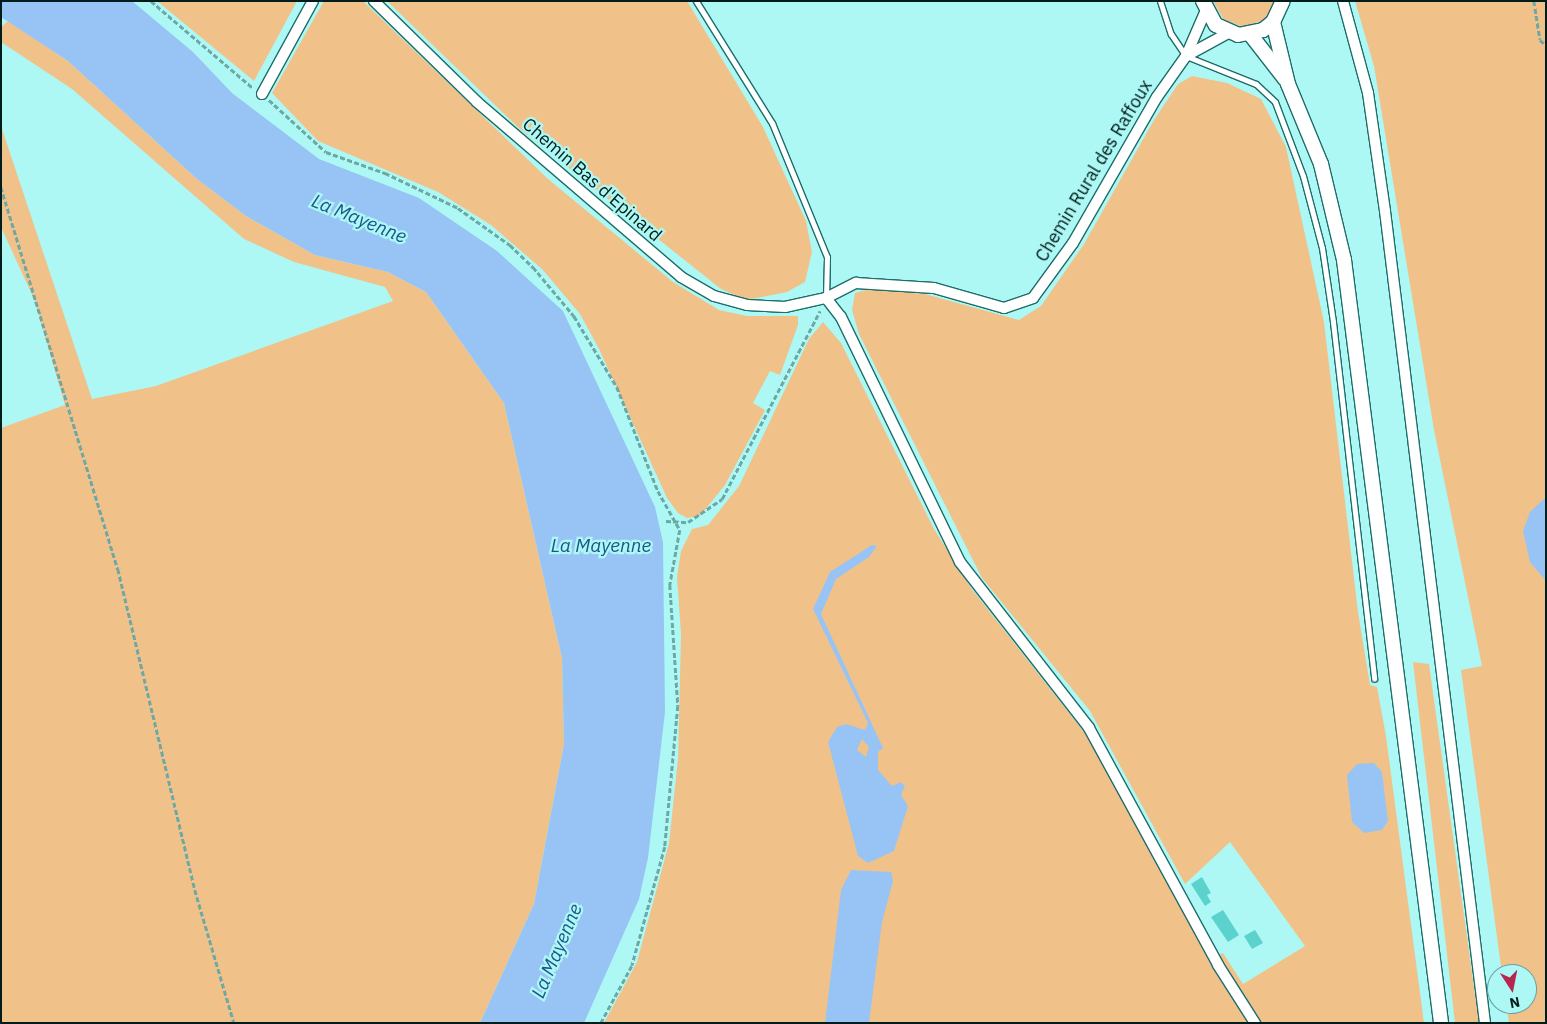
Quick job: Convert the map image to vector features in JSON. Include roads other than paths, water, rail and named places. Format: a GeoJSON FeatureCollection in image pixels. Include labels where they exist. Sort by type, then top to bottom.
{"type":"FeatureCollection","features":[{"type":"Feature","properties":{"kind":"main road"},"geometry":{"type":"LineString","coordinates":[[1204,6],[1216,25],[1230,32],[1250,34],[1273,22],[1283,1]]}},
{"type":"Feature","properties":{"kind":"main road"},"geometry":{"type":"LineString","coordinates":[[1273,22],[1288,84],[1321,164],[1344,260],[1441,1023]]}},
{"type":"Feature","properties":{"kind":"main road"},"geometry":{"type":"LineString","coordinates":[[1250,34],[1288,84]]}},
{"type":"Feature","properties":{"kind":"street"},"geometry":{"type":"LineString","coordinates":[[262,94],[313,1]]}},
{"type":"Feature","properties":{"kind":"street","name":"Chemin Bas d'Epinard"},"geometry":{"type":"LineString","coordinates":[[374,1],[477,102],[681,277],[714,296],[747,305],[785,307],[826,298]]}},
{"type":"Feature","properties":{"kind":"street"},"geometry":{"type":"LineString","coordinates":[[1343,1],[1368,92],[1384,202],[1485,1023]]}},
{"type":"Feature","properties":{"kind":"street","name":"Chemin Rural des Raffoux"},"geometry":{"type":"LineString","coordinates":[[826,298],[856,283],[934,288],[1004,308],[1033,298],[1074,243],[1157,97],[1186,56],[1204,6]]}},
{"type":"Feature","properties":{"kind":"street","name":"Chemin Rural des Raffoux"},"geometry":{"type":"LineString","coordinates":[[1186,56],[1230,32]]}},
{"type":"Feature","properties":{"kind":"street"},"geometry":{"type":"LineString","coordinates":[[826,298],[841,317],[960,562],[1089,728],[1218,965],[1255,1023]]}},
{"type":"Feature","properties":{"kind":"lane"},"geometry":{"type":"LineString","coordinates":[[696,1],[772,123],[827,257],[826,298]]}},
{"type":"Feature","properties":{"kind":"lane"},"geometry":{"type":"LineString","coordinates":[[1160,1],[1171,34],[1186,56],[1256,84],[1275,102],[1303,176],[1322,248],[1333,322],[1374,680]]}},
{"type":"Feature","properties":{"kind":"water","name":"La Mayenne"},"geometry":{"type":"Polygon","coordinates":[[[1,1],[132,1],[193,52],[232,93],[319,159],[419,198],[497,251],[563,311],[655,507],[663,542],[665,712],[648,858],[639,899],[584,1023],[480,1023],[534,904],[564,744],[562,658],[504,403],[426,292],[388,272],[315,255],[246,216],[197,179],[68,61],[1,17],[1,1]]]}},
{"type":"Feature","properties":{"kind":"water"},"geometry":{"type":"Polygon","coordinates":[[[1546,497],[1546,581],[1530,562],[1523,531],[1530,512],[1546,497]]]}},
{"type":"Feature","properties":{"kind":"water"},"geometry":{"type":"Polygon","coordinates":[[[872,545],[877,546],[869,557],[836,579],[821,614],[883,748],[878,752],[878,770],[892,786],[901,782],[905,786],[901,795],[908,806],[894,851],[868,863],[858,856],[828,742],[837,727],[846,724],[865,730],[868,723],[813,609],[830,572],[872,545]],[[862,739],[857,750],[866,757],[869,747],[862,739]]]}},
{"type":"Feature","properties":{"kind":"water"},"geometry":{"type":"Polygon","coordinates":[[[1374,763],[1382,772],[1388,821],[1382,830],[1364,833],[1352,822],[1347,775],[1357,764],[1374,763]]]}},
{"type":"Feature","properties":{"kind":"water"},"geometry":{"type":"Polygon","coordinates":[[[851,870],[891,872],[893,881],[882,922],[869,1023],[825,1023],[841,890],[851,870]]]}}]}
